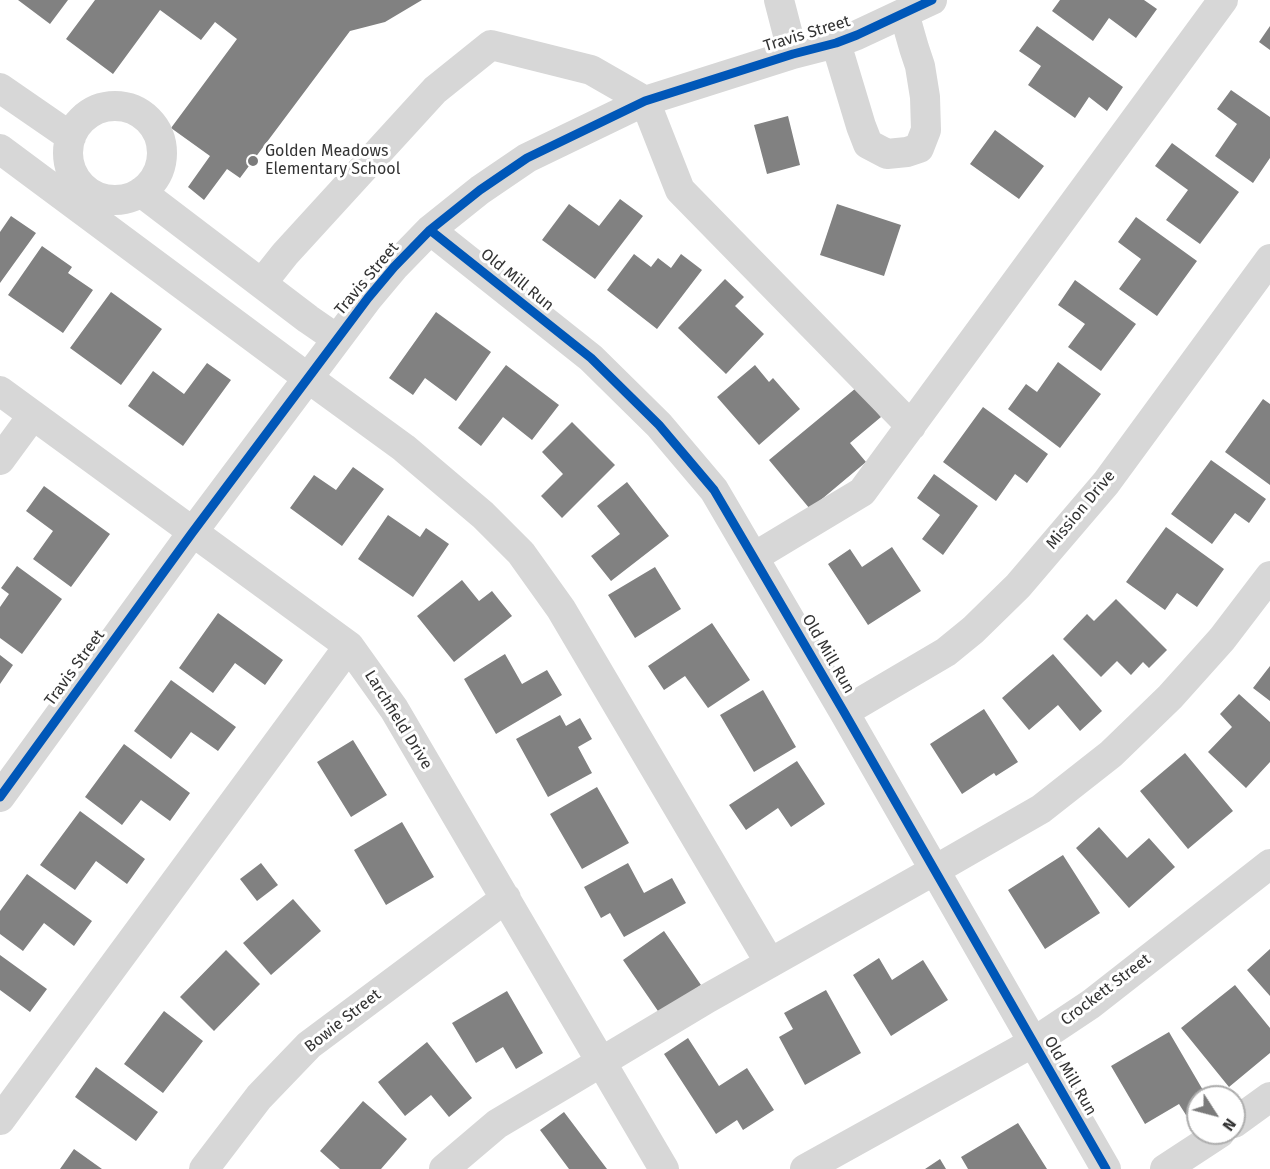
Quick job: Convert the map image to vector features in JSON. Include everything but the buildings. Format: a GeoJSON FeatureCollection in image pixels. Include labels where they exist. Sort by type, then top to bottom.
{"type":"FeatureCollection","features":[{"type":"Feature","properties":{"kind":"street"},"geometry":{"type":"LineString","coordinates":[[779,0],[793,54]]}},
{"type":"Feature","properties":{"kind":"street","name":"Travis Street"},"geometry":{"type":"LineString","coordinates":[[0,797],[192,533],[368,298],[430,230],[480,190],[527,158],[645,101],[793,54],[836,43],[932,0]]}},
{"type":"Feature","properties":{"kind":"street"},"geometry":{"type":"LineString","coordinates":[[753,557],[862,492],[1223,0]]}},
{"type":"Feature","properties":{"kind":"street","name":"Travis Street"},"geometry":{"type":"LineString","coordinates":[[836,43],[868,144],[887,154],[919,148],[926,130],[925,97],[920,66],[904,13]]}},
{"type":"Feature","properties":{"kind":"street"},"geometry":{"type":"LineString","coordinates":[[262,283],[285,254],[435,90],[491,45],[591,70],[645,101],[680,190],[911,426]]}},
{"type":"Feature","properties":{"kind":"street"},"geometry":{"type":"LineString","coordinates":[[0,88],[71,137]]}},
{"type":"Feature","properties":{"kind":"street"},"geometry":{"type":"LineString","coordinates":[[114,106],[128,108],[142,115],[152,125],[159,138],[161,153],[159,168],[152,181],[141,192],[127,199],[111,200],[96,196],[82,188],[73,175],[68,159],[71,137],[85,117],[99,109],[114,106]]}},
{"type":"Feature","properties":{"kind":"street"},"geometry":{"type":"LineString","coordinates":[[0,149],[404,448],[483,515],[521,553],[561,609],[770,963]]}},
{"type":"Feature","properties":{"kind":"street"},"geometry":{"type":"LineString","coordinates":[[141,192],[337,339]]}},
{"type":"Feature","properties":{"kind":"street","name":"Old Mill Run"},"geometry":{"type":"LineString","coordinates":[[430,230],[591,358],[659,425],[714,490],[1106,1169]]}},
{"type":"Feature","properties":{"kind":"street","name":"Mission Drive"},"geometry":{"type":"LineString","coordinates":[[844,712],[946,652],[973,630],[1018,586],[1106,483],[1270,259]]}},
{"type":"Feature","properties":{"kind":"street","name":"Larchfield Drive"},"geometry":{"type":"LineString","coordinates":[[0,391],[349,646],[394,710],[664,1169]]}},
{"type":"Feature","properties":{"kind":"street"},"geometry":{"type":"LineString","coordinates":[[0,460],[33,415]]}},
{"type":"Feature","properties":{"kind":"street"},"geometry":{"type":"LineString","coordinates":[[444,1169],[497,1124],[601,1061],[1041,808],[1111,754],[1170,697],[1222,639],[1270,576]]}},
{"type":"Feature","properties":{"kind":"street"},"geometry":{"type":"LineString","coordinates":[[0,1120],[349,646]]}},
{"type":"Feature","properties":{"kind":"street","name":"Crockett Street"},"geometry":{"type":"LineString","coordinates":[[805,1169],[1034,1042],[1091,1004],[1270,864]]}},
{"type":"Feature","properties":{"kind":"street","name":"Bowie Street"},"geometry":{"type":"LineString","coordinates":[[204,1169],[260,1097],[309,1045],[506,898]]}},
{"type":"Feature","properties":{"kind":"street"},"geometry":{"type":"LineString","coordinates":[[1246,1114],[1270,1097]]}},
{"type":"Feature","properties":{"kind":"street"},"geometry":{"type":"LineString","coordinates":[[1165,1169],[1202,1145]]}},
{"type":"Feature","properties":{"kind":"cycle path"},"geometry":{"type":"LineString","coordinates":[[0,797],[192,533],[368,298],[430,230],[480,190],[527,158],[645,101],[793,54],[836,43],[932,0]]}},
{"type":"Feature","properties":{"kind":"cycle path"},"geometry":{"type":"LineString","coordinates":[[430,230],[591,358],[659,425],[714,490],[1106,1169]]}},
{"type":"Feature","properties":{"kind":"place","name":"Golden Meadows Elementary School"},"geometry":{"type":"Point","coordinates":[253,161]}}]}
